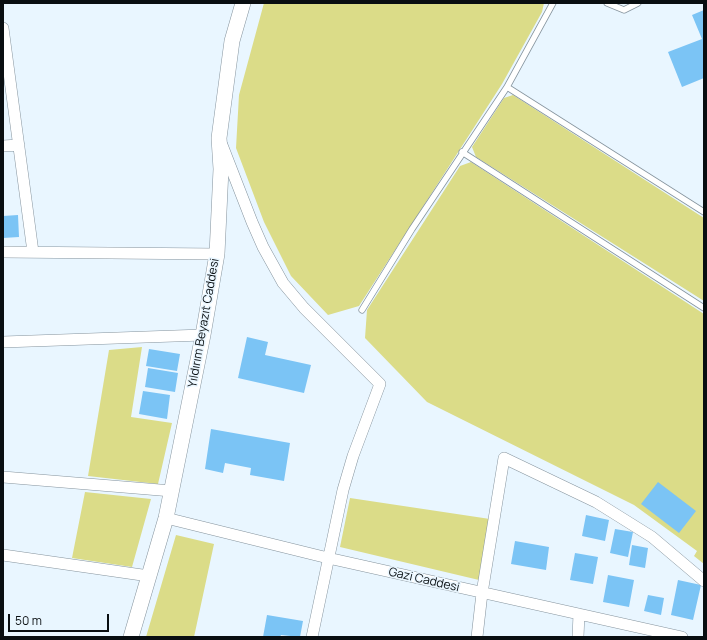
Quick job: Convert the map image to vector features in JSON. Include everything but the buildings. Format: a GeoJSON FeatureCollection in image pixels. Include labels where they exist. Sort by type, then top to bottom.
{"type":"FeatureCollection","features":[{"type":"Feature","properties":{"kind":"street","name":"Yıldırım Beyazıt Caddesi"},"geometry":{"type":"LineString","coordinates":[[131,637],[166,518],[204,335],[217,254],[220,138],[232,42],[243,3]]}},
{"type":"Feature","properties":{"kind":"street"},"geometry":{"type":"LineString","coordinates":[[3,28],[33,252]]}},
{"type":"Feature","properties":{"kind":"street"},"geometry":{"type":"LineString","coordinates":[[220,138],[255,228],[283,283],[304,308],[380,384],[353,456],[328,558],[312,637]]}},
{"type":"Feature","properties":{"kind":"street"},"geometry":{"type":"LineString","coordinates":[[3,146],[19,146]]}},
{"type":"Feature","properties":{"kind":"street"},"geometry":{"type":"LineString","coordinates":[[3,252],[217,254]]}},
{"type":"Feature","properties":{"kind":"street"},"geometry":{"type":"LineString","coordinates":[[3,342],[204,335]]}},
{"type":"Feature","properties":{"kind":"street"},"geometry":{"type":"LineString","coordinates":[[477,637],[482,593],[504,458],[596,502],[652,537],[704,582]]}},
{"type":"Feature","properties":{"kind":"street"},"geometry":{"type":"LineString","coordinates":[[3,477],[172,491]]}},
{"type":"Feature","properties":{"kind":"street","name":"Gazi Caddesi"},"geometry":{"type":"LineString","coordinates":[[166,518],[328,558],[579,614],[665,635],[682,637]]}},
{"type":"Feature","properties":{"kind":"street"},"geometry":{"type":"LineString","coordinates":[[3,554],[149,576]]}},
{"type":"Feature","properties":{"kind":"street"},"geometry":{"type":"LineString","coordinates":[[578,637],[579,614]]}},
{"type":"Feature","properties":{"kind":"lane"},"geometry":{"type":"LineString","coordinates":[[362,310],[462,152],[506,87],[553,3]]}},
{"type":"Feature","properties":{"kind":"lane"},"geometry":{"type":"LineString","coordinates":[[607,3],[624,10],[638,3]]}},
{"type":"Feature","properties":{"kind":"lane"},"geometry":{"type":"LineString","coordinates":[[506,87],[704,212]]}},
{"type":"Feature","properties":{"kind":"lane"},"geometry":{"type":"LineString","coordinates":[[462,152],[704,308]]}},
{"type":"Feature","properties":{"kind":"green space"},"geometry":{"type":"Polygon","coordinates":[[[264,3],[544,3],[542,12],[502,84],[359,306],[328,315],[291,276],[264,222],[236,148],[239,95],[264,3]]]}},
{"type":"Feature","properties":{"kind":"green space"},"geometry":{"type":"Polygon","coordinates":[[[513,95],[704,218],[704,301],[476,157],[472,147],[504,98],[513,95]]]}},
{"type":"Feature","properties":{"kind":"green space"},"geometry":{"type":"Polygon","coordinates":[[[471,162],[704,314],[704,564],[694,556],[697,551],[634,505],[427,402],[365,338],[367,310],[460,166],[471,162]]]}},
{"type":"Feature","properties":{"kind":"green space"},"geometry":{"type":"Polygon","coordinates":[[[142,347],[131,417],[172,423],[158,484],[88,476],[109,350],[142,347]]]}},
{"type":"Feature","properties":{"kind":"green space"},"geometry":{"type":"Polygon","coordinates":[[[85,492],[151,499],[132,567],[72,558],[85,492]]]}},
{"type":"Feature","properties":{"kind":"green space"},"geometry":{"type":"Polygon","coordinates":[[[350,498],[490,519],[479,580],[340,547],[350,498]]]}},
{"type":"Feature","properties":{"kind":"green space"},"geometry":{"type":"Polygon","coordinates":[[[176,535],[214,544],[194,637],[146,637],[176,535]]]}}]}
